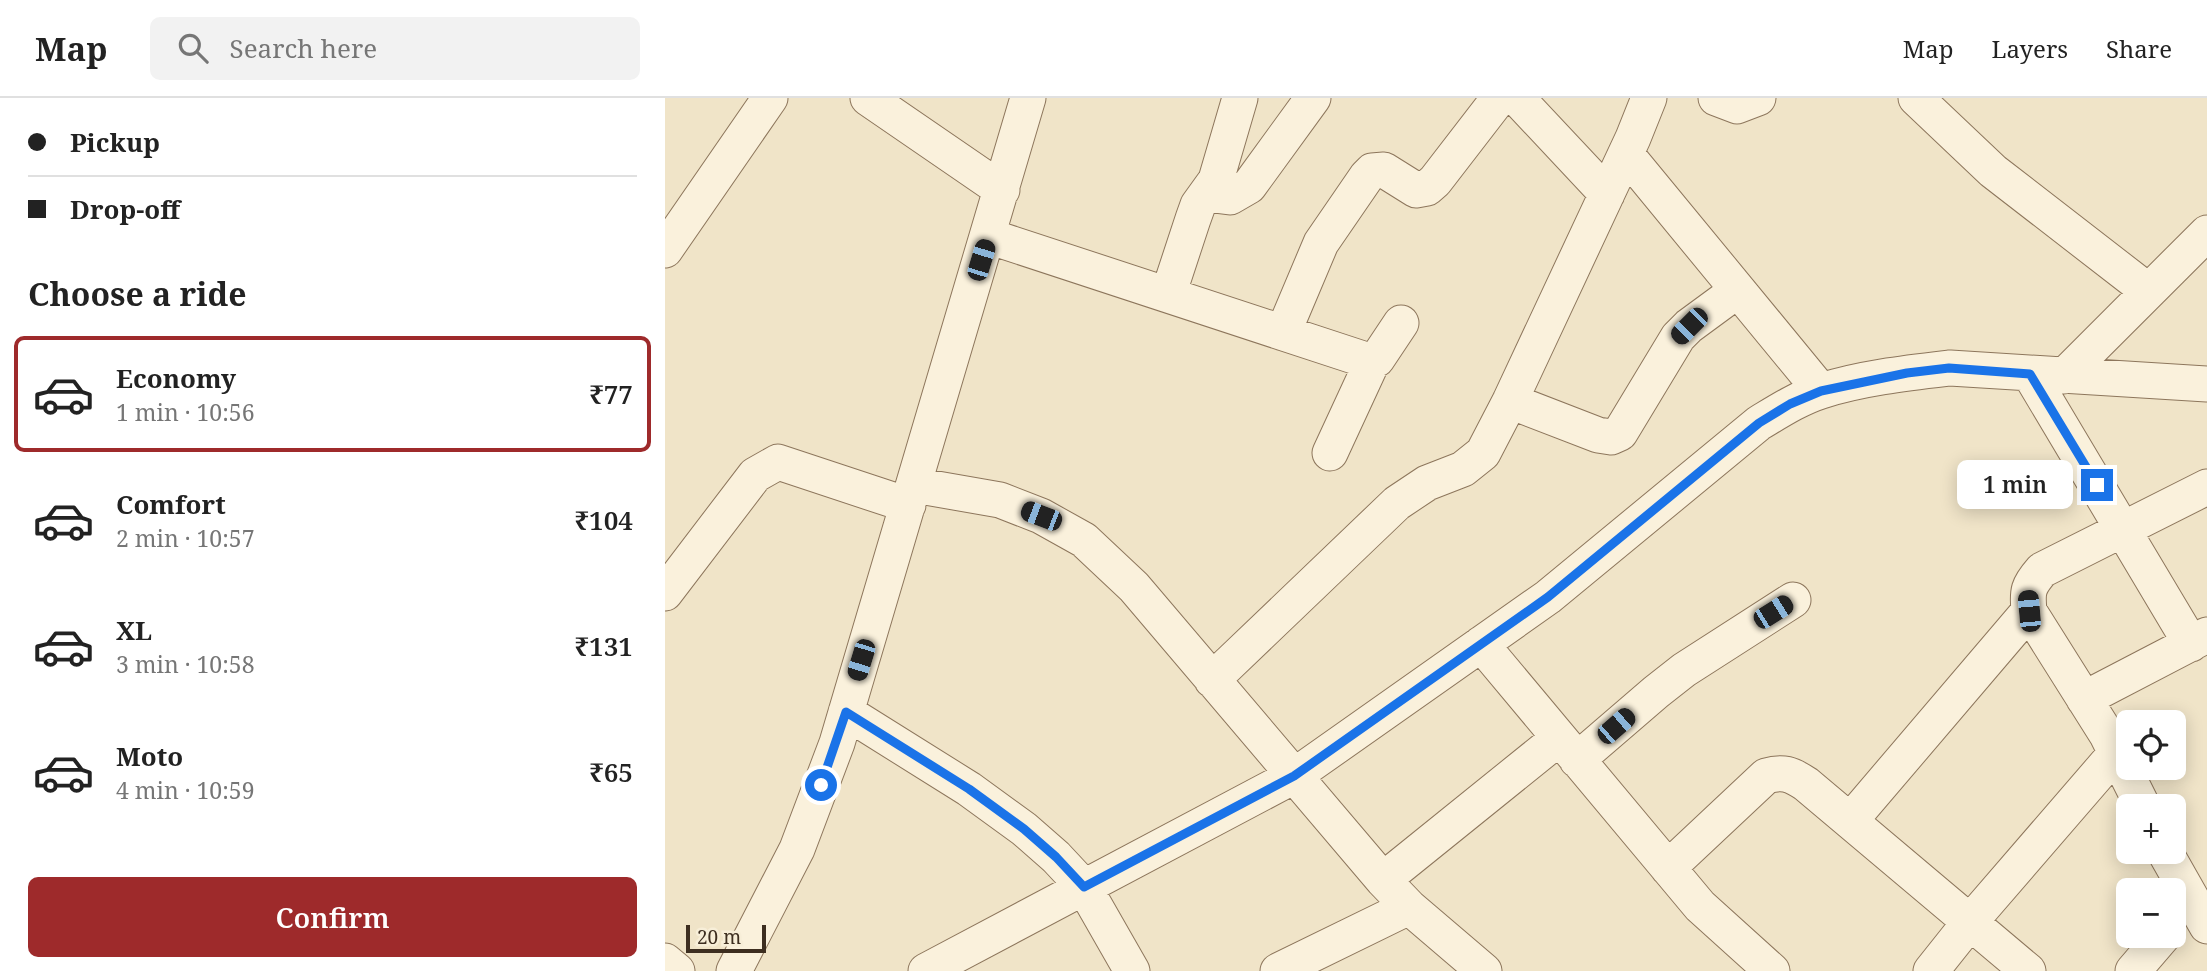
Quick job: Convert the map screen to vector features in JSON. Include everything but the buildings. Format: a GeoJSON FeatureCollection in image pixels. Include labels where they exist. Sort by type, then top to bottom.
{"type":"FeatureCollection","features":[{"type":"Feature","properties":{"kind":"street"},"geometry":{"type":"LineString","coordinates":[[665,250],[770,98]]}},
{"type":"Feature","properties":{"kind":"street"},"geometry":{"type":"LineString","coordinates":[[868,98],[1002,190]]}},
{"type":"Feature","properties":{"kind":"street"},"geometry":{"type":"LineString","coordinates":[[734,971],[797,849],[837,743],[1028,98]]}},
{"type":"Feature","properties":{"kind":"street"},"geometry":{"type":"LineString","coordinates":[[1168,295],[1192,219],[1216,180],[1240,98]]}},
{"type":"Feature","properties":{"kind":"street"},"geometry":{"type":"LineString","coordinates":[[1206,194],[1230,197],[1249,186],[1313,98]]}},
{"type":"Feature","properties":{"kind":"street"},"geometry":{"type":"LineString","coordinates":[[1283,333],[1321,243],[1367,176],[1373,170],[1384,170],[1416,190],[1427,188],[1499,98]]}},
{"type":"Feature","properties":{"kind":"street"},"geometry":{"type":"LineString","coordinates":[[1517,98],[1607,194]]}},
{"type":"Feature","properties":{"kind":"street"},"geometry":{"type":"LineString","coordinates":[[1212,680],[1397,503],[1427,483],[1464,469],[1483,453],[1626,154],[1649,98]]}},
{"type":"Feature","properties":{"kind":"street"},"geometry":{"type":"LineString","coordinates":[[1716,98],[1737,106],[1758,98]]}},
{"type":"Feature","properties":{"kind":"street"},"geometry":{"type":"LineString","coordinates":[[1916,98],[1993,171],[2148,291]]}},
{"type":"Feature","properties":{"kind":"street"},"geometry":{"type":"LineString","coordinates":[[1626,154],[1821,391]]}},
{"type":"Feature","properties":{"kind":"street"},"geometry":{"type":"LineString","coordinates":[[2047,375],[2148,291],[2207,233]]}},
{"type":"Feature","properties":{"kind":"street"},"geometry":{"type":"LineString","coordinates":[[988,236],[1355,357],[1373,360]]}},
{"type":"Feature","properties":{"kind":"street"},"geometry":{"type":"LineString","coordinates":[[1510,401],[1598,435],[1611,437],[1620,433],[1678,337],[1738,290]]}},
{"type":"Feature","properties":{"kind":"street"},"geometry":{"type":"LineString","coordinates":[[1330,453],[1373,360],[1380,356],[1401,323]]}},
{"type":"Feature","properties":{"kind":"street"},"geometry":{"type":"LineString","coordinates":[[926,971],[1294,776],[1548,597],[1759,423],[1790,404],[1821,391],[1907,373],[1949,368],[2207,384]]}},
{"type":"Feature","properties":{"kind":"street"},"geometry":{"type":"LineString","coordinates":[[2047,375],[2124,530],[2199,640],[2084,699]]}},
{"type":"Feature","properties":{"kind":"street"},"geometry":{"type":"LineString","coordinates":[[665,593],[755,475],[778,461],[911,495],[1000,500],[1041,516],[1084,540],[1134,587],[1383,880],[1409,907],[1484,971]]}},
{"type":"Feature","properties":{"kind":"street"},"geometry":{"type":"LineString","coordinates":[[1931,971],[2116,753],[2029,611],[2027,592],[2032,580],[2042,570],[2207,487]]}},
{"type":"Feature","properties":{"kind":"street"},"geometry":{"type":"LineString","coordinates":[[1383,880],[1568,749],[1793,600]]}},
{"type":"Feature","properties":{"kind":"street"},"geometry":{"type":"LineString","coordinates":[[1850,821],[2029,611]]}},
{"type":"Feature","properties":{"kind":"street"},"geometry":{"type":"LineString","coordinates":[[1481,644],[1700,906],[1772,971]]}},
{"type":"Feature","properties":{"kind":"street"},"geometry":{"type":"LineString","coordinates":[[846,712],[969,789],[1024,829],[1056,857],[1084,887],[1132,971]]}},
{"type":"Feature","properties":{"kind":"street"},"geometry":{"type":"LineString","coordinates":[[1668,868],[1766,776],[1777,772],[1793,776],[1806,784],[2028,971]]}},
{"type":"Feature","properties":{"kind":"street"},"geometry":{"type":"LineString","coordinates":[[2170,864],[2191,918]]}},
{"type":"Feature","properties":{"kind":"street"},"geometry":{"type":"LineString","coordinates":[[1279,971],[1409,907]]}},
{"type":"Feature","properties":{"kind":"street"},"geometry":{"type":"LineString","coordinates":[[2133,971],[2153,948]]}},
{"type":"Feature","properties":{"kind":"street"},"geometry":{"type":"LineString","coordinates":[[665,961],[677,971]]}},
{"type":"Feature","properties":{"kind":"route"},"geometry":{"type":"LineString","coordinates":[[821,785],[846,712],[969,789],[1024,829],[1056,857],[1084,887],[1294,776],[1548,597],[1759,423],[1790,404],[1821,391],[1907,373],[1949,368],[2030,374],[2097,485]]}}]}
